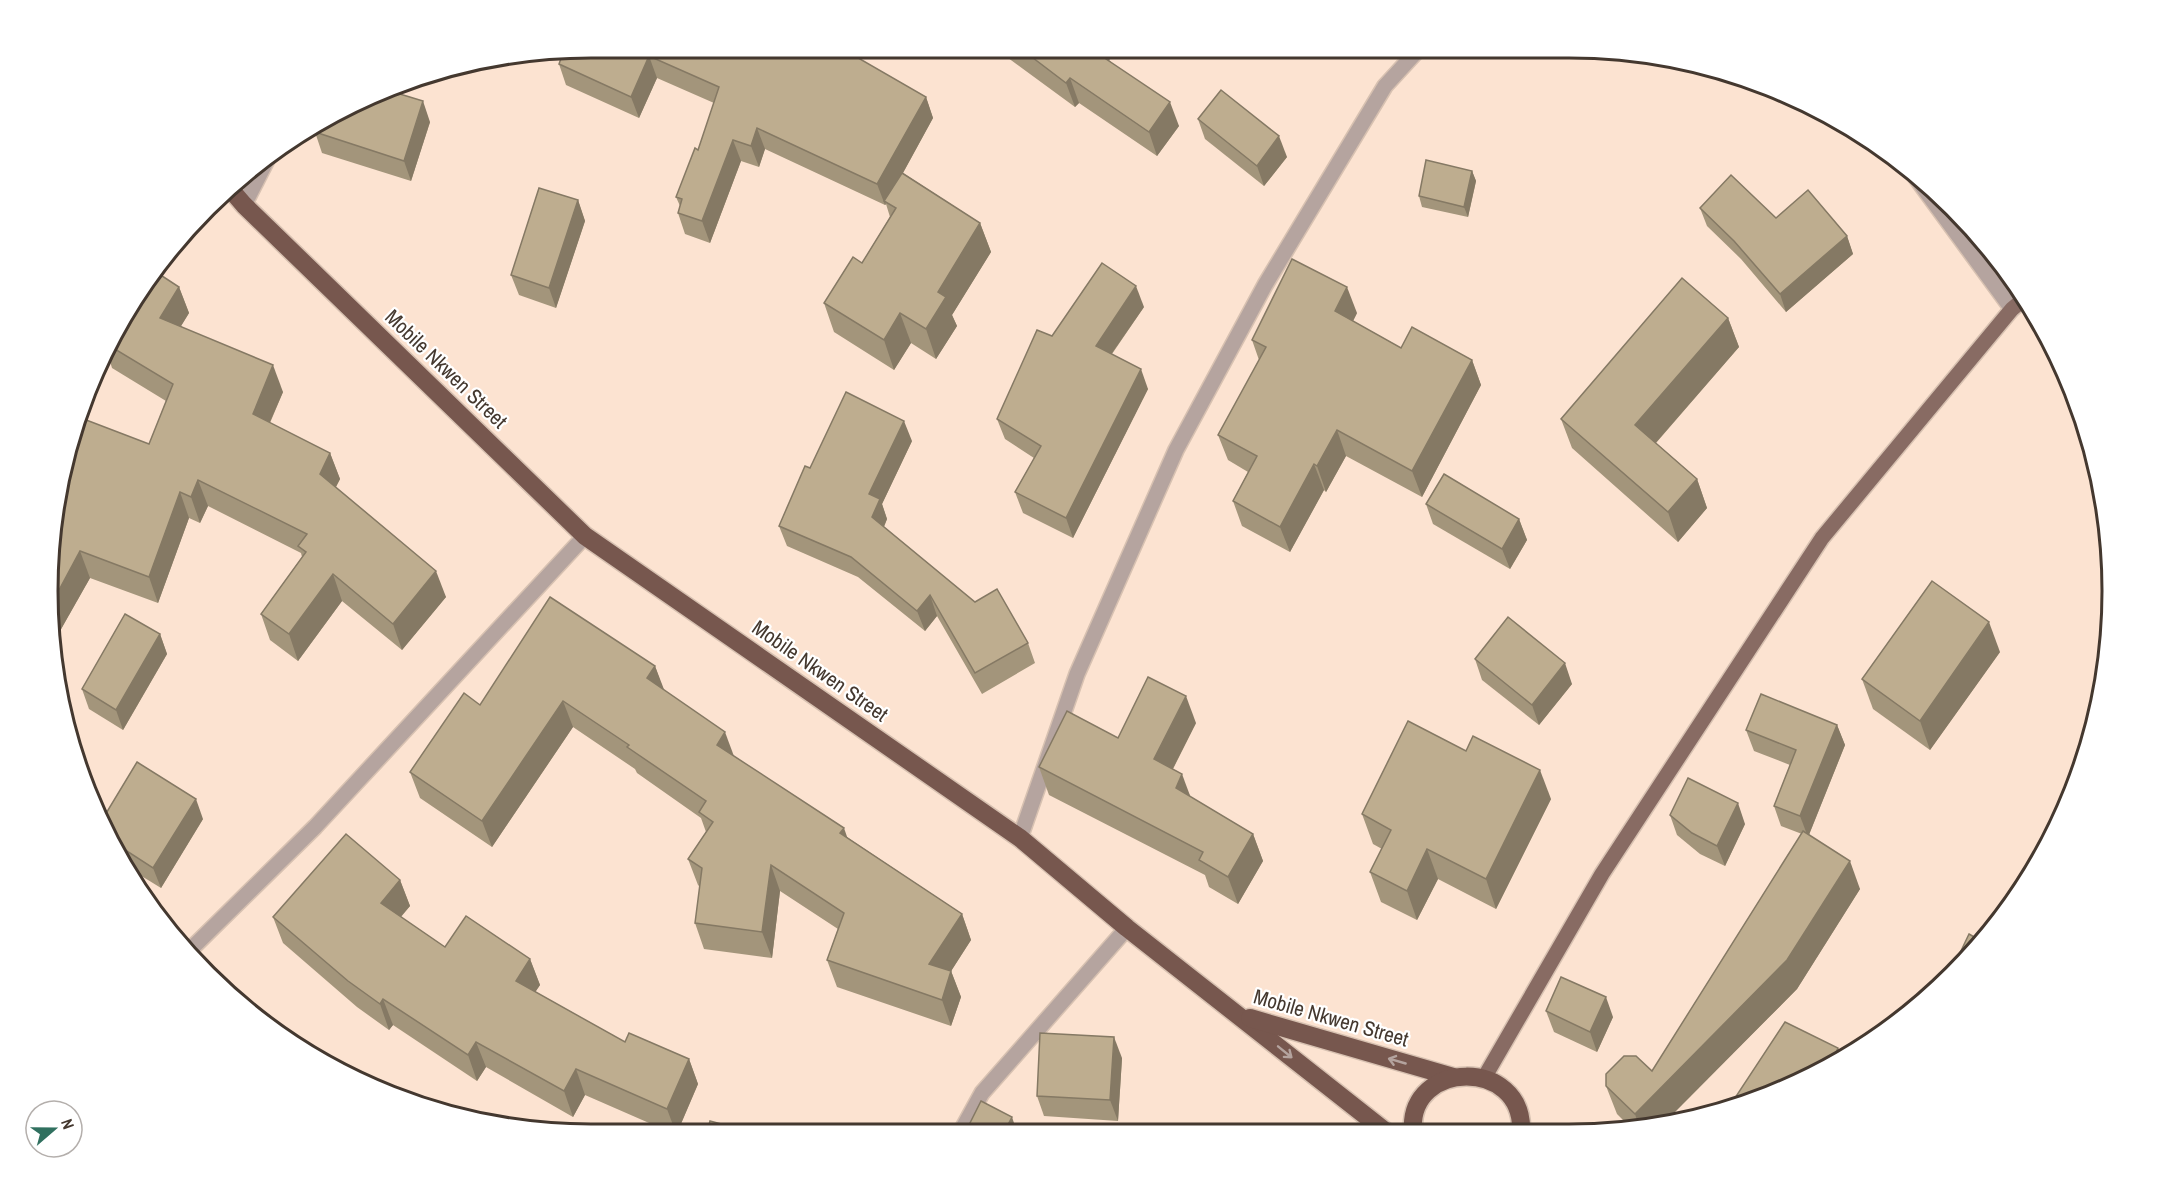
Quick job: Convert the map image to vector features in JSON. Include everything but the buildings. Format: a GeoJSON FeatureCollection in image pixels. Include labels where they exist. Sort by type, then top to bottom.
{"type":"FeatureCollection","features":[{"type":"Feature","properties":{"kind":"highway","name":"Mobile Nkwen Street"},"geometry":{"type":"LineString","coordinates":[[238,198],[585,536],[1020,838],[1127,928],[1240,1015],[1453,1077],[1468,1075],[1484,1078]]}},
{"type":"Feature","properties":{"kind":"highway"},"geometry":{"type":"LineString","coordinates":[[1240,1015],[1376,1124]]}},
{"type":"Feature","properties":{"kind":"highway"},"geometry":{"type":"LineString","coordinates":[[1414,1124],[1415,1110],[1427,1092],[1453,1077]]}},
{"type":"Feature","properties":{"kind":"highway"},"geometry":{"type":"LineString","coordinates":[[1484,1078],[1497,1084],[1509,1096],[1517,1109],[1520,1124]]}},
{"type":"Feature","properties":{"kind":"main road"},"geometry":{"type":"LineString","coordinates":[[1484,1078],[1602,874],[1822,538],[2018,304]]}},
{"type":"Feature","properties":{"kind":"street"},"geometry":{"type":"LineString","coordinates":[[1020,838],[1077,674],[1176,450],[1265,285],[1385,86],[1411,58]]}},
{"type":"Feature","properties":{"kind":"street"},"geometry":{"type":"LineString","coordinates":[[238,198],[248,185]]}},
{"type":"Feature","properties":{"kind":"street"},"geometry":{"type":"LineString","coordinates":[[1954,224],[2016,301]]}},
{"type":"Feature","properties":{"kind":"street"},"geometry":{"type":"LineString","coordinates":[[194,946],[315,827],[585,536]]}},
{"type":"Feature","properties":{"kind":"street"},"geometry":{"type":"LineString","coordinates":[[965,1124],[982,1093],[1127,928]]}}]}
